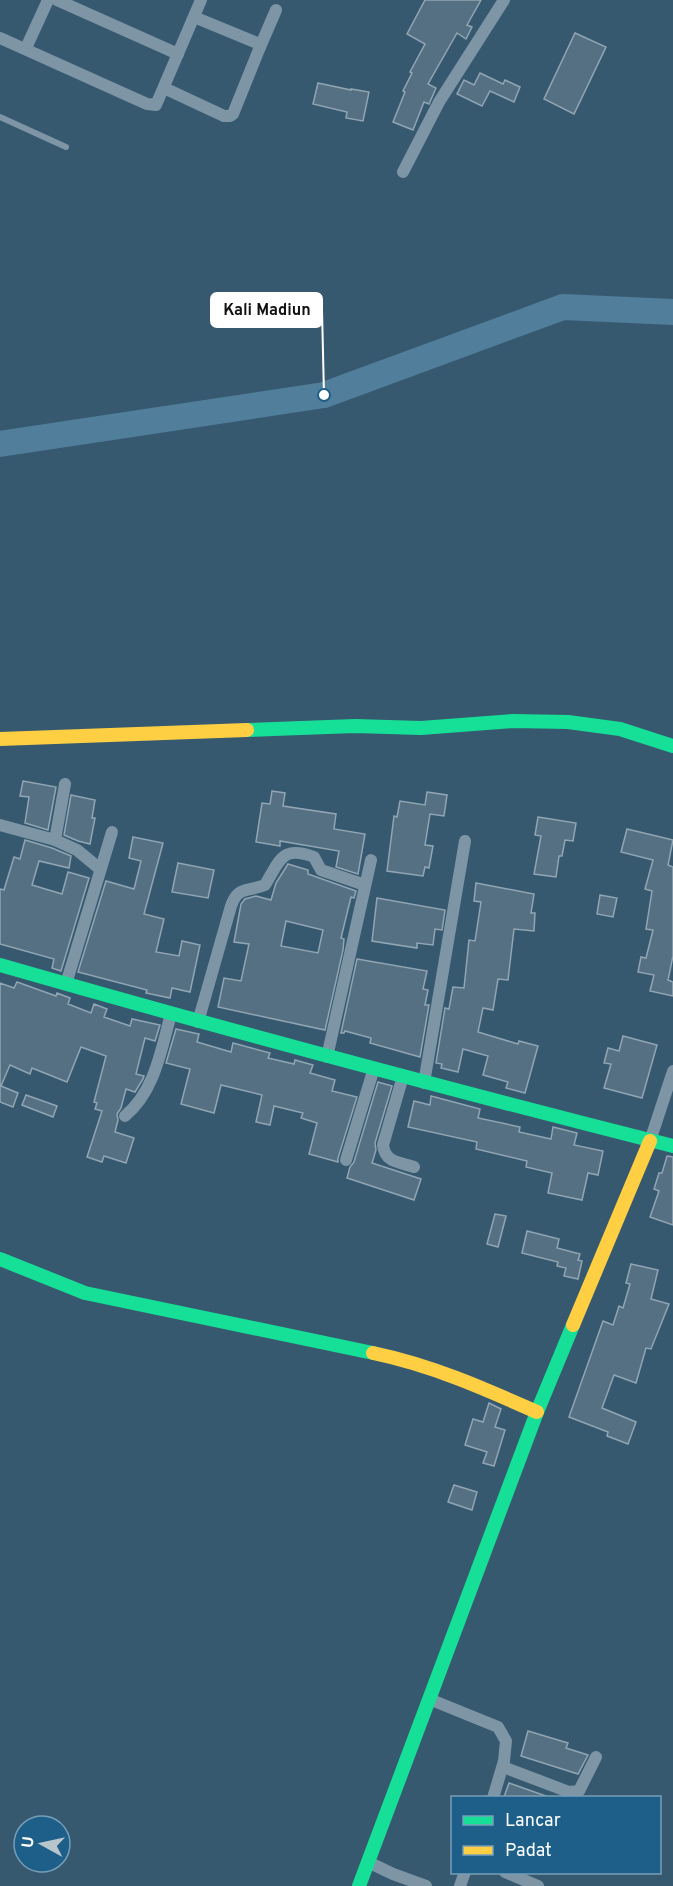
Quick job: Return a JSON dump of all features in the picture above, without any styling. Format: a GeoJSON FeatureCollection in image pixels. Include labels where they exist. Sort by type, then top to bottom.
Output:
{"type":"FeatureCollection","features":[{"type":"Feature","properties":{"kind":"street"},"geometry":{"type":"LineString","coordinates":[[26,48],[48,0]]}},
{"type":"Feature","properties":{"kind":"street"},"geometry":{"type":"LineString","coordinates":[[57,0],[178,54]]}},
{"type":"Feature","properties":{"kind":"street"},"geometry":{"type":"LineString","coordinates":[[0,38],[152,106],[156,105],[164,88],[201,0]]}},
{"type":"Feature","properties":{"kind":"street"},"geometry":{"type":"LineString","coordinates":[[403,172],[439,102],[504,0]]}},
{"type":"Feature","properties":{"kind":"street"},"geometry":{"type":"LineString","coordinates":[[164,88],[224,116],[233,114],[276,10]]}},
{"type":"Feature","properties":{"kind":"street"},"geometry":{"type":"LineString","coordinates":[[194,17],[260,46]]}},
{"type":"Feature","properties":{"kind":"street"},"geometry":{"type":"LineString","coordinates":[[0,739],[355,726],[421,728],[513,721],[568,722],[620,729],[673,746]]}},
{"type":"Feature","properties":{"kind":"street"},"geometry":{"type":"LineString","coordinates":[[55,840],[65,784]]}},
{"type":"Feature","properties":{"kind":"street"},"geometry":{"type":"LineString","coordinates":[[0,825],[55,840],[77,850],[100,869]]}},
{"type":"Feature","properties":{"kind":"street"},"geometry":{"type":"LineString","coordinates":[[66,984],[112,832]]}},
{"type":"Feature","properties":{"kind":"street"},"geometry":{"type":"LineString","coordinates":[[424,1083],[465,841]]}},
{"type":"Feature","properties":{"kind":"street"},"geometry":{"type":"LineString","coordinates":[[198,1022],[234,896],[240,891],[265,885],[279,860],[284,855],[295,852],[314,857],[321,870],[365,885]]}},
{"type":"Feature","properties":{"kind":"street"},"geometry":{"type":"LineString","coordinates":[[327,1057],[371,860]]}},
{"type":"Feature","properties":{"kind":"street"},"geometry":{"type":"LineString","coordinates":[[1,969],[66,984],[424,1083],[673,1146]]}},
{"type":"Feature","properties":{"kind":"street"},"geometry":{"type":"LineString","coordinates":[[125,1116],[138,1106],[147,1090],[156,1068],[171,1014]]}},
{"type":"Feature","properties":{"kind":"street"},"geometry":{"type":"LineString","coordinates":[[346,1160],[374,1068]]}},
{"type":"Feature","properties":{"kind":"street"},"geometry":{"type":"LineString","coordinates":[[359,1886],[537,1412],[650,1141],[673,1071]]}},
{"type":"Feature","properties":{"kind":"street"},"geometry":{"type":"LineString","coordinates":[[403,1076],[383,1145],[384,1154],[388,1158],[414,1167]]}},
{"type":"Feature","properties":{"kind":"street"},"geometry":{"type":"LineString","coordinates":[[0,1259],[85,1293],[406,1360],[456,1377],[537,1412]]}},
{"type":"Feature","properties":{"kind":"street"},"geometry":{"type":"LineString","coordinates":[[429,1699],[498,1727],[506,1741],[503,1767],[493,1796]]}},
{"type":"Feature","properties":{"kind":"street"},"geometry":{"type":"LineString","coordinates":[[503,1767],[574,1792],[579,1791],[596,1757]]}},
{"type":"Feature","properties":{"kind":"street"},"geometry":{"type":"LineString","coordinates":[[368,1862],[426,1886]]}},
{"type":"Feature","properties":{"kind":"street"},"geometry":{"type":"LineString","coordinates":[[510,1878],[538,1886]]}},
{"type":"Feature","properties":{"kind":"lane"},"geometry":{"type":"LineString","coordinates":[[0,117],[66,147]]}},
{"type":"Feature","properties":{"kind":"building"},"geometry":{"type":"Polygon","coordinates":[[[425,0],[481,0],[467,25],[472,27],[466,39],[457,33],[428,84],[436,88],[429,104],[424,102],[413,130],[393,122],[405,92],[403,91],[412,73],[410,72],[425,44],[407,34],[425,0]]]}},
{"type":"Feature","properties":{"kind":"building"},"geometry":{"type":"Polygon","coordinates":[[[575,33],[606,47],[574,114],[544,99],[575,33]]]}},
{"type":"Feature","properties":{"kind":"building"},"geometry":{"type":"Polygon","coordinates":[[[480,73],[503,84],[505,80],[520,87],[514,102],[490,91],[482,106],[457,94],[464,80],[474,85],[480,73]]]}},
{"type":"Feature","properties":{"kind":"building"},"geometry":{"type":"Polygon","coordinates":[[[318,83],[369,92],[363,121],[346,118],[347,112],[313,104],[318,83]]]}},
{"type":"Feature","properties":{"kind":"building"},"geometry":{"type":"Polygon","coordinates":[[[23,781],[56,787],[48,830],[25,823],[29,797],[20,796],[23,781]]]}},
{"type":"Feature","properties":{"kind":"building"},"geometry":{"type":"Polygon","coordinates":[[[272,791],[285,793],[283,806],[336,814],[334,829],[365,834],[358,874],[336,867],[339,851],[280,841],[280,846],[256,842],[262,803],[270,804],[272,791]]]}},
{"type":"Feature","properties":{"kind":"building"},"geometry":{"type":"Polygon","coordinates":[[[427,792],[447,795],[444,816],[430,814],[425,845],[433,846],[429,868],[425,867],[423,876],[387,871],[394,816],[397,817],[400,801],[425,805],[427,792]]]}},
{"type":"Feature","properties":{"kind":"building"},"geometry":{"type":"Polygon","coordinates":[[[71,795],[95,800],[92,818],[95,818],[90,844],[64,835],[71,795]]]}},
{"type":"Feature","properties":{"kind":"building"},"geometry":{"type":"Polygon","coordinates":[[[538,817],[576,823],[573,841],[565,840],[562,856],[559,856],[556,877],[534,874],[541,836],[535,835],[538,817]]]}},
{"type":"Feature","properties":{"kind":"building"},"geometry":{"type":"Polygon","coordinates":[[[627,829],[673,840],[668,865],[673,867],[673,956],[668,980],[673,982],[673,996],[650,991],[654,975],[638,972],[641,957],[646,958],[653,930],[646,929],[652,891],[645,889],[653,860],[621,852],[627,829]]]}},
{"type":"Feature","properties":{"kind":"building"},"geometry":{"type":"Polygon","coordinates":[[[133,837],[163,843],[144,914],[164,919],[156,952],[179,956],[182,941],[200,945],[190,992],[172,988],[170,998],[78,972],[106,881],[134,889],[141,861],[129,858],[133,837]]]}},
{"type":"Feature","properties":{"kind":"building"},"geometry":{"type":"Polygon","coordinates":[[[25,840],[71,856],[69,868],[39,861],[32,885],[62,894],[68,872],[89,878],[61,971],[52,968],[54,959],[0,944],[0,889],[4,890],[14,857],[20,859],[25,840]]]}},
{"type":"Feature","properties":{"kind":"building"},"geometry":{"type":"Polygon","coordinates":[[[178,863],[214,870],[208,898],[172,892],[178,863]]]}},
{"type":"Feature","properties":{"kind":"building"},"geometry":{"type":"Polygon","coordinates":[[[288,864],[308,870],[308,874],[356,891],[354,898],[351,897],[341,938],[344,939],[343,950],[325,1030],[218,1007],[224,978],[241,981],[249,944],[234,942],[241,904],[245,899],[256,896],[271,900],[276,883],[288,864]],[[286,921],[281,946],[318,953],[323,930],[286,921]]]}},
{"type":"Feature","properties":{"kind":"building"},"geometry":{"type":"Polygon","coordinates":[[[476,883],[534,894],[531,913],[535,913],[534,931],[514,929],[508,980],[498,979],[493,1010],[483,1008],[478,1032],[518,1044],[519,1041],[538,1046],[525,1093],[506,1088],[508,1082],[483,1075],[488,1056],[463,1049],[458,1072],[441,1068],[442,1064],[436,1063],[445,1008],[449,1009],[453,987],[464,988],[469,940],[475,941],[481,902],[474,901],[476,883]]]}},
{"type":"Feature","properties":{"kind":"building"},"geometry":{"type":"Polygon","coordinates":[[[600,895],[617,898],[613,917],[597,914],[600,895]]]}},
{"type":"Feature","properties":{"kind":"building"},"geometry":{"type":"Polygon","coordinates":[[[377,898],[445,910],[442,930],[435,929],[433,945],[417,943],[417,948],[372,941],[377,898]]]}},
{"type":"Feature","properties":{"kind":"building"},"geometry":{"type":"Polygon","coordinates":[[[357,959],[427,971],[423,989],[428,990],[425,1005],[429,1005],[420,1057],[370,1043],[371,1038],[345,1031],[341,1033],[357,959]]]}},
{"type":"Feature","properties":{"kind":"building"},"geometry":{"type":"Polygon","coordinates":[[[17,982],[56,996],[57,993],[70,998],[68,1004],[91,1013],[94,1004],[107,1009],[104,1017],[130,1026],[132,1019],[160,1025],[155,1041],[145,1038],[136,1074],[144,1076],[143,1079],[135,1092],[126,1089],[117,1114],[115,1132],[134,1138],[126,1163],[104,1156],[102,1162],[87,1157],[102,1111],[95,1109],[97,1103],[94,1102],[106,1056],[81,1047],[67,1082],[32,1068],[30,1074],[10,1065],[1,1086],[18,1093],[13,1107],[0,1102],[0,983],[14,988],[17,982]]]}},
{"type":"Feature","properties":{"kind":"building"},"geometry":{"type":"Polygon","coordinates":[[[176,1029],[199,1034],[197,1042],[231,1052],[233,1043],[270,1053],[268,1058],[294,1064],[295,1060],[313,1065],[310,1073],[335,1080],[332,1091],[357,1097],[338,1162],[309,1154],[317,1123],[301,1118],[303,1113],[274,1106],[270,1125],[256,1122],[262,1095],[221,1085],[214,1113],[181,1104],[190,1069],[166,1063],[176,1029]]]}},
{"type":"Feature","properties":{"kind":"building"},"geometry":{"type":"Polygon","coordinates":[[[623,1036],[657,1045],[642,1098],[604,1088],[611,1064],[604,1063],[608,1048],[619,1051],[623,1036]]]}},
{"type":"Feature","properties":{"kind":"building"},"geometry":{"type":"Polygon","coordinates":[[[378,1082],[392,1086],[375,1143],[376,1150],[372,1163],[421,1179],[414,1200],[347,1178],[378,1082]]]}},
{"type":"Feature","properties":{"kind":"building"},"geometry":{"type":"Polygon","coordinates":[[[26,1095],[57,1106],[53,1117],[22,1105],[26,1095]]]}},
{"type":"Feature","properties":{"kind":"building"},"geometry":{"type":"Polygon","coordinates":[[[431,1096],[480,1109],[478,1118],[520,1127],[519,1132],[551,1139],[553,1127],[577,1133],[574,1145],[603,1151],[598,1175],[588,1173],[582,1200],[548,1193],[552,1173],[526,1167],[527,1161],[476,1149],[477,1142],[408,1127],[414,1101],[430,1105],[431,1096]]]}},
{"type":"Feature","properties":{"kind":"building"},"geometry":{"type":"Polygon","coordinates":[[[667,1156],[673,1157],[673,1225],[650,1217],[659,1191],[654,1189],[667,1156]]]}},
{"type":"Feature","properties":{"kind":"building"},"geometry":{"type":"Polygon","coordinates":[[[495,1214],[506,1216],[498,1247],[487,1244],[495,1214]]]}},
{"type":"Feature","properties":{"kind":"building"},"geometry":{"type":"Polygon","coordinates":[[[527,1231],[559,1239],[557,1248],[580,1254],[578,1260],[582,1261],[578,1279],[564,1276],[566,1268],[557,1266],[558,1262],[522,1253],[527,1231]]]}},
{"type":"Feature","properties":{"kind":"building"},"geometry":{"type":"Polygon","coordinates":[[[631,1264],[658,1270],[651,1299],[669,1304],[651,1349],[646,1348],[636,1383],[614,1375],[602,1408],[636,1422],[628,1444],[607,1436],[608,1432],[569,1417],[603,1321],[613,1325],[619,1306],[623,1308],[630,1284],[626,1283],[631,1264]]]}},
{"type":"Feature","properties":{"kind":"building"},"geometry":{"type":"Polygon","coordinates":[[[489,1403],[501,1409],[495,1427],[505,1430],[494,1466],[483,1463],[487,1452],[465,1445],[473,1419],[483,1422],[489,1403]]]}},
{"type":"Feature","properties":{"kind":"building"},"geometry":{"type":"Polygon","coordinates":[[[454,1485],[477,1492],[472,1510],[448,1502],[454,1485]]]}},
{"type":"Feature","properties":{"kind":"building"},"geometry":{"type":"Polygon","coordinates":[[[528,1731],[568,1743],[566,1748],[588,1755],[578,1774],[521,1756],[528,1731]]]}},
{"type":"Feature","properties":{"kind":"building"},"geometry":{"type":"Polygon","coordinates":[[[509,1783],[546,1796],[504,1796],[509,1783]]]}},
{"type":"Feature","properties":{"kind":"waterway"},"geometry":{"type":"LineString","coordinates":[[0,444],[324,395],[563,307],[673,312]]}},
{"type":"Feature","properties":{"kind":"traffic: fast"},"geometry":{"type":"LineString","coordinates":[[247,730],[355,726],[421,728],[513,721],[568,722],[620,729],[673,746]]}},
{"type":"Feature","properties":{"kind":"traffic: fast"},"geometry":{"type":"LineString","coordinates":[[0,965],[336,1058],[673,1146]]}},
{"type":"Feature","properties":{"kind":"traffic: fast"},"geometry":{"type":"LineString","coordinates":[[0,1259],[85,1293],[373,1353]]}},
{"type":"Feature","properties":{"kind":"traffic: fast"},"geometry":{"type":"LineString","coordinates":[[359,1886],[537,1412],[573,1325]]}},
{"type":"Feature","properties":{"kind":"traffic: slow"},"geometry":{"type":"LineString","coordinates":[[0,739],[247,730]]}},
{"type":"Feature","properties":{"kind":"traffic: slow"},"geometry":{"type":"LineString","coordinates":[[573,1325],[650,1141]]}},
{"type":"Feature","properties":{"kind":"traffic: slow"},"geometry":{"type":"LineString","coordinates":[[373,1353],[436,1371],[537,1412]]}},
{"type":"Feature","properties":{"kind":"place","name":"Kali Madiun"},"geometry":{"type":"Point","coordinates":[324,395]}}]}
